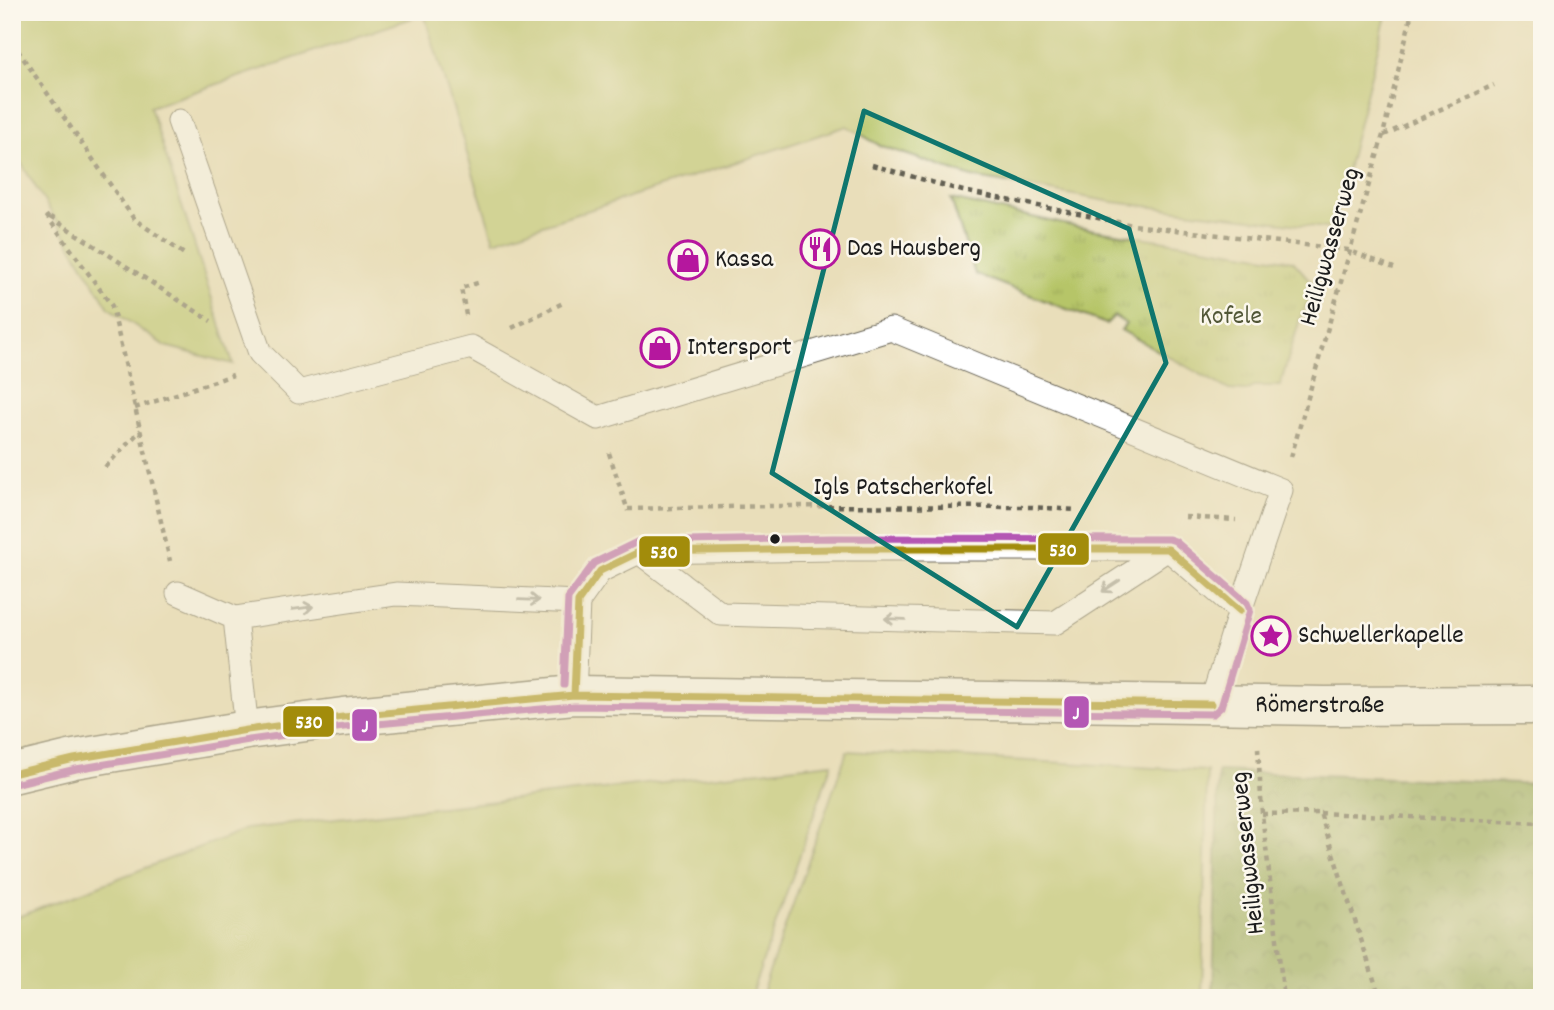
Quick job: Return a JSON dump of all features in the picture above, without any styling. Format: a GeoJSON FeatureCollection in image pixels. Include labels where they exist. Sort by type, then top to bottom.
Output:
{"type":"FeatureCollection","features":[{"type":"Feature","properties":{"kind":"main road","name":"Römerstraße"},"geometry":{"type":"LineString","coordinates":[[12,774],[74,759],[247,730],[343,717],[574,695],[1255,705],[1542,705]]}},
{"type":"Feature","properties":{"kind":"lane"},"geometry":{"type":"LineString","coordinates":[[179,121],[260,353],[299,392],[471,347],[597,418],[891,329],[1281,491],[1211,704]]}},
{"type":"Feature","properties":{"kind":"lane"},"geometry":{"type":"LineString","coordinates":[[574,695],[578,602],[600,571],[639,552],[1168,549],[1240,611]]}},
{"type":"Feature","properties":{"kind":"lane"},"geometry":{"type":"LineString","coordinates":[[639,552],[721,614],[1055,623],[1168,549]]}},
{"type":"Feature","properties":{"kind":"lane"},"geometry":{"type":"LineString","coordinates":[[178,593],[235,618],[396,594],[578,602]]}},
{"type":"Feature","properties":{"kind":"lane"},"geometry":{"type":"LineString","coordinates":[[235,618],[247,730]]}},
{"type":"Feature","properties":{"kind":"path","name":"Heiligwasserweg"},"geometry":{"type":"LineString","coordinates":[[1281,491],[1383,135],[1412,12]]}},
{"type":"Feature","properties":{"kind":"path"},"geometry":{"type":"LineString","coordinates":[[12,42],[134,219],[237,290]]}},
{"type":"Feature","properties":{"kind":"path"},"geometry":{"type":"LineString","coordinates":[[1383,135],[1494,85]]}},
{"type":"Feature","properties":{"kind":"path"},"geometry":{"type":"LineString","coordinates":[[872,165],[963,191],[1133,225],[1348,250],[1394,268]]}},
{"type":"Feature","properties":{"kind":"path"},"geometry":{"type":"LineString","coordinates":[[135,408],[251,369],[260,353],[46,215],[112,306],[135,408],[141,430],[178,593]]}},
{"type":"Feature","properties":{"kind":"path","name":"Igls Patscherkofel"},"geometry":{"type":"LineString","coordinates":[[597,418],[628,509],[774,506],[1032,508]]}},
{"type":"Feature","properties":{"kind":"path"},"geometry":{"type":"LineString","coordinates":[[106,467],[141,430]]}},
{"type":"Feature","properties":{"kind":"path","name":"Heiligwasserweg"},"geometry":{"type":"LineString","coordinates":[[1255,705],[1262,814],[1284,998]]}},
{"type":"Feature","properties":{"kind":"path"},"geometry":{"type":"LineString","coordinates":[[1320,813],[1380,998]]}},
{"type":"Feature","properties":{"kind":"path"},"geometry":{"type":"LineString","coordinates":[[1262,814],[1320,813],[1542,823]]}},
{"type":"Feature","properties":{"kind":"highlighted area"},"geometry":{"type":"Polygon","coordinates":[[[864,111],[1129,229],[1166,363],[1017,627],[772,473],[864,111]]]}},
{"type":"Feature","properties":{"kind":"green space"},"geometry":{"type":"Polygon","coordinates":[[[12,12],[1387,12],[1332,229],[1113,202],[972,177],[879,145],[847,126],[494,241],[424,14],[150,107],[233,364],[165,346],[109,308],[12,148],[12,12]]]}},
{"type":"Feature","properties":{"kind":"green space","name":"Kofele"},"geometry":{"type":"Polygon","coordinates":[[[951,199],[1077,227],[1293,261],[1315,286],[1300,319],[1280,386],[1255,386],[1246,391],[1229,390],[1121,330],[1126,324],[1114,316],[1106,324],[975,274],[951,199]]]}},
{"type":"Feature","properties":{"kind":"green space"},"geometry":{"type":"Polygon","coordinates":[[[847,751],[1207,771],[1202,998],[760,998],[847,751]]]}},
{"type":"Feature","properties":{"kind":"green space"},"geometry":{"type":"Polygon","coordinates":[[[832,763],[750,998],[12,998],[12,919],[247,829],[832,763]]]}},
{"type":"Feature","properties":{"kind":"green space"},"geometry":{"type":"Polygon","coordinates":[[[1218,771],[1542,784],[1542,998],[1213,998],[1218,771]]]}},
{"type":"Feature","properties":{"kind":"transit line","name":"J"},"geometry":{"type":"LineString","coordinates":[[14,784],[76,769],[249,740],[344,727],[574,706],[1213,714],[1221,707],[1250,610],[1247,603],[1175,541],[1169,539],[832,538],[637,542],[594,563],[568,598],[564,685]]}},
{"type":"Feature","properties":{"kind":"transit line","name":"530"},"geometry":{"type":"LineString","coordinates":[[574,695],[578,602],[600,571],[639,552],[1168,549],[1240,611]]}},
{"type":"Feature","properties":{"kind":"transit line","name":"530"},"geometry":{"type":"LineString","coordinates":[[12,774],[74,759],[247,730],[343,717],[574,695],[1211,704]]}},
{"type":"Feature","properties":{"kind":"place","name":"Das Hausberg"},"geometry":{"type":"Point","coordinates":[820,249]}},
{"type":"Feature","properties":{"kind":"place","name":"Kassa"},"geometry":{"type":"Point","coordinates":[688,260]}},
{"type":"Feature","properties":{"kind":"place","name":"Intersport"},"geometry":{"type":"Point","coordinates":[660,348]}},
{"type":"Feature","properties":{"kind":"place","name":"Schwellerkapelle"},"geometry":{"type":"Point","coordinates":[1271,636]}}]}
